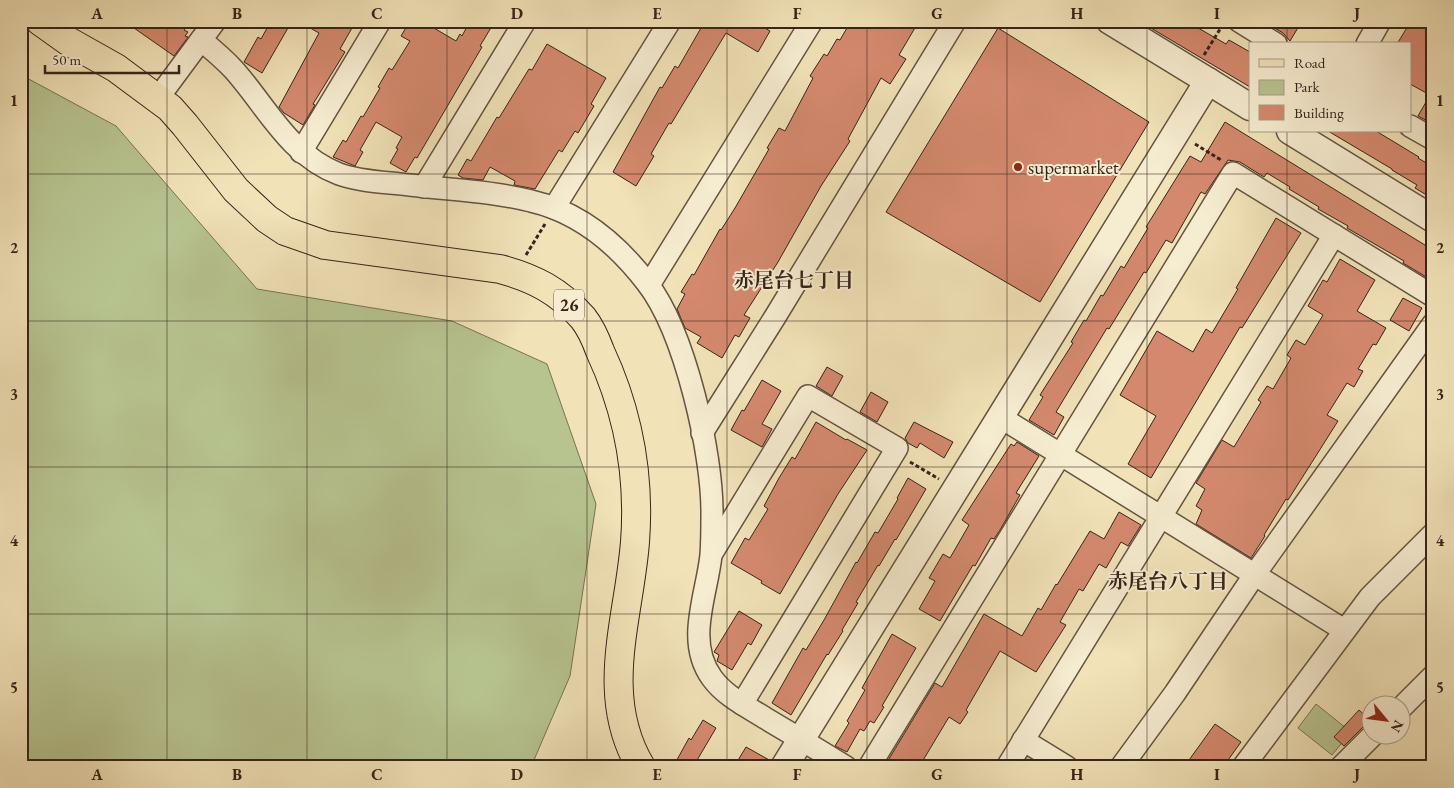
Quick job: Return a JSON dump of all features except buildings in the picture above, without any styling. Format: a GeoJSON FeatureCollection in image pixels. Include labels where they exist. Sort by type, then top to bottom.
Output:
{"type":"FeatureCollection","features":[{"type":"Feature","properties":{"kind":"main road","name":"26"},"geometry":{"type":"LineString","coordinates":[[40,21],[68,41],[116,68],[170,108],[250,205],[285,231],[325,245],[500,269],[515,273],[553,290],[584,319],[605,361],[621,404],[630,437],[636,486],[635,541],[619,654],[618,684],[619,709],[627,737],[641,767]]}},
{"type":"Feature","properties":{"kind":"street"},"geometry":{"type":"LineString","coordinates":[[158,98],[215,21]]}},
{"type":"Feature","properties":{"kind":"street"},"geometry":{"type":"LineString","coordinates":[[301,152],[380,21]]}},
{"type":"Feature","properties":{"kind":"street"},"geometry":{"type":"LineString","coordinates":[[424,187],[524,21]]}},
{"type":"Feature","properties":{"kind":"street"},"geometry":{"type":"LineString","coordinates":[[554,208],[670,21]]}},
{"type":"Feature","properties":{"kind":"street"},"geometry":{"type":"LineString","coordinates":[[649,285],[812,21]]}},
{"type":"Feature","properties":{"kind":"street"},"geometry":{"type":"LineString","coordinates":[[702,433],[775,317],[955,21]]}},
{"type":"Feature","properties":{"kind":"street"},"geometry":{"type":"LineString","coordinates":[[1110,21],[1204,71],[1249,106]]}},
{"type":"Feature","properties":{"kind":"street"},"geometry":{"type":"LineString","coordinates":[[1368,42],[1380,21]]}},
{"type":"Feature","properties":{"kind":"street"},"geometry":{"type":"LineString","coordinates":[[1237,22],[1272,42]]}},
{"type":"Feature","properties":{"kind":"street"},"geometry":{"type":"LineString","coordinates":[[201,40],[232,68],[281,132],[311,159],[342,175],[358,179],[488,193],[532,201],[554,208],[575,218],[610,242],[649,285],[662,308],[681,352],[690,379],[709,468],[712,512],[711,555],[698,636],[699,652],[704,666],[721,690],[846,767]]}},
{"type":"Feature","properties":{"kind":"street"},"geometry":{"type":"LineString","coordinates":[[784,767],[1000,417],[1204,71]]}},
{"type":"Feature","properties":{"kind":"street"},"geometry":{"type":"LineString","coordinates":[[1412,127],[1433,140]]}},
{"type":"Feature","properties":{"kind":"street"},"geometry":{"type":"LineString","coordinates":[[1292,132],[1433,219]]}},
{"type":"Feature","properties":{"kind":"street"},"geometry":{"type":"LineString","coordinates":[[869,767],[1233,173],[1433,296]]}},
{"type":"Feature","properties":{"kind":"street"},"geometry":{"type":"LineString","coordinates":[[1007,767],[1334,235]]}},
{"type":"Feature","properties":{"kind":"street"},"geometry":{"type":"LineString","coordinates":[[1121,767],[1175,693],[1255,574],[1433,324]]}},
{"type":"Feature","properties":{"kind":"street"},"geometry":{"type":"LineString","coordinates":[[711,555],[808,396],[897,448],[742,704]]}},
{"type":"Feature","properties":{"kind":"street"},"geometry":{"type":"LineString","coordinates":[[1000,417],[1344,630]]}},
{"type":"Feature","properties":{"kind":"street"},"geometry":{"type":"LineString","coordinates":[[1243,767],[1370,597],[1433,534]]}},
{"type":"Feature","properties":{"kind":"street"},"geometry":{"type":"LineString","coordinates":[[1412,697],[1433,676]]}},
{"type":"Feature","properties":{"kind":"street"},"geometry":{"type":"LineString","coordinates":[[1023,740],[1067,767]]}},
{"type":"Feature","properties":{"kind":"street"},"geometry":{"type":"LineString","coordinates":[[1341,767],[1362,746]]}},
{"type":"Feature","properties":{"kind":"path"},"geometry":{"type":"LineString","coordinates":[[1204,71],[1237,22]]}},
{"type":"Feature","properties":{"kind":"path"},"geometry":{"type":"LineString","coordinates":[[1193,143],[1230,166],[1233,173]]}},
{"type":"Feature","properties":{"kind":"path"},"geometry":{"type":"LineString","coordinates":[[522,261],[554,208]]}},
{"type":"Feature","properties":{"kind":"path"},"geometry":{"type":"LineString","coordinates":[[894,453],[946,483]]}},
{"type":"Feature","properties":{"kind":"green space"},"geometry":{"type":"Polygon","coordinates":[[[21,77],[25,77],[116,126],[257,289],[452,321],[547,364],[596,504],[570,676],[531,767],[21,767],[21,77]]]}},
{"type":"Feature","properties":{"kind":"green space"},"geometry":{"type":"Polygon","coordinates":[[[1316,704],[1351,732],[1332,755],[1298,728],[1316,704]]]}},
{"type":"Feature","properties":{"kind":"green space"},"geometry":{"type":"Polygon","coordinates":[[[1032,754],[1052,767],[1016,767],[1023,756],[1032,754]]]}},
{"type":"Feature","properties":{"kind":"place","name":"supermarket"},"geometry":{"type":"Point","coordinates":[1018,167]}},
{"type":"Feature","properties":{"kind":"district","name":"赤尾台七丁目"},"geometry":{"type":"Point","coordinates":[794,280]}},
{"type":"Feature","properties":{"kind":"district","name":"赤尾台八丁目"},"geometry":{"type":"Point","coordinates":[1168,581]}}]}
